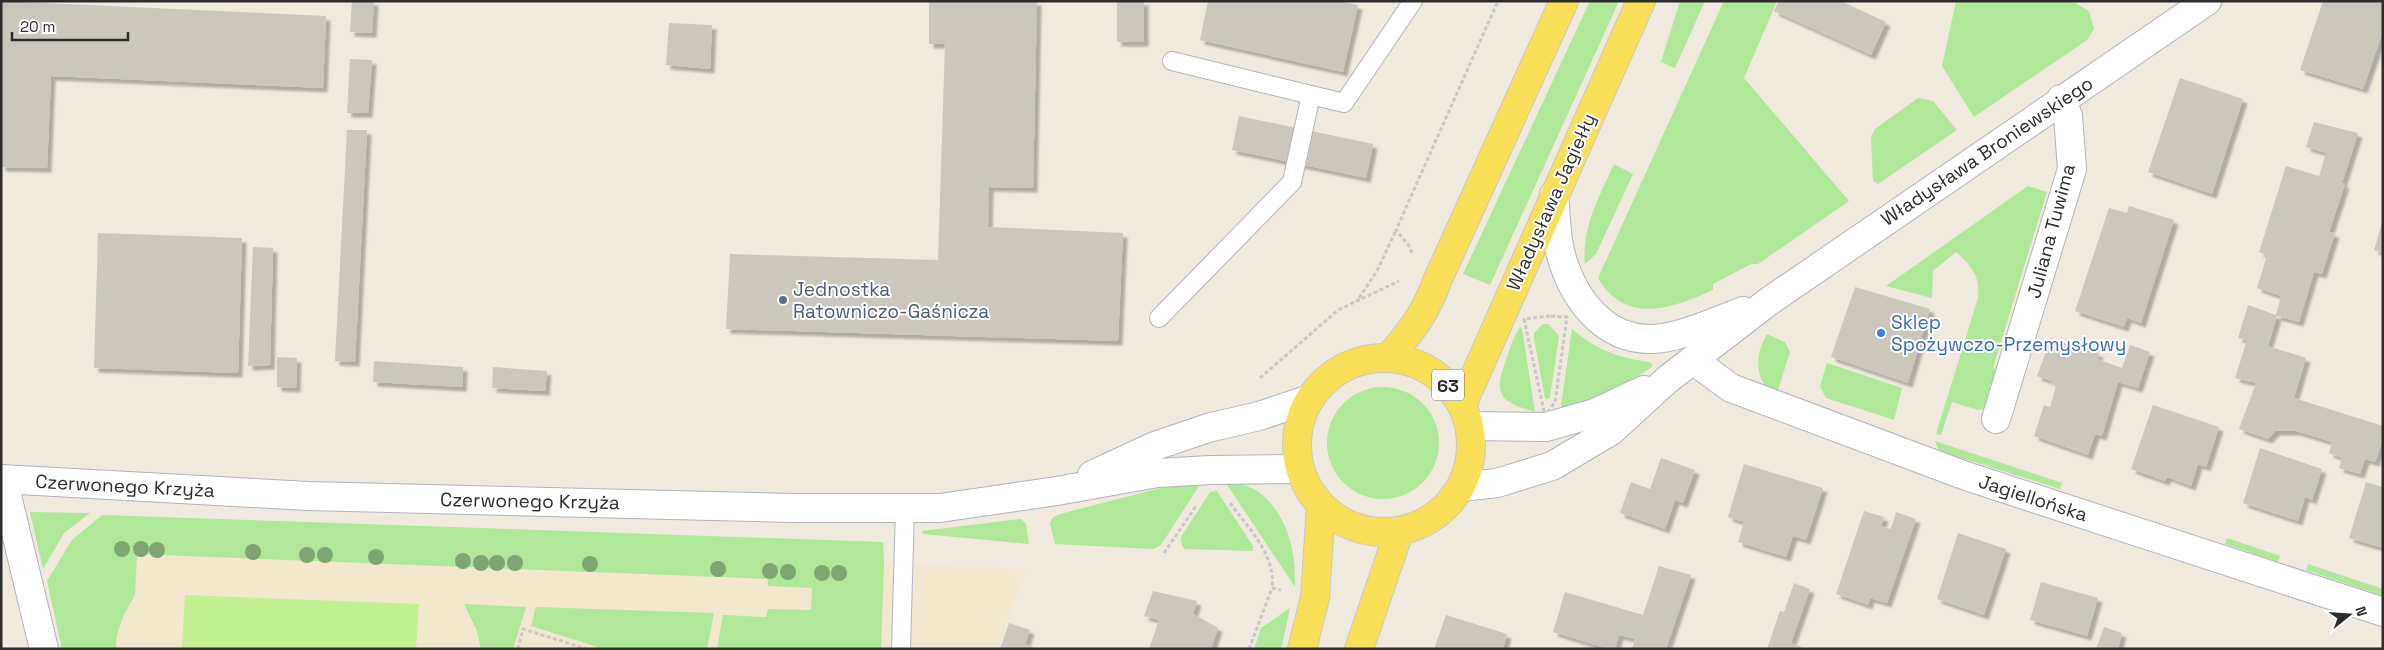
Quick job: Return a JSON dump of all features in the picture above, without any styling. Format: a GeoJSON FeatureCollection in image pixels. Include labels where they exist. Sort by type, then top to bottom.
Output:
{"type":"FeatureCollection","features":[{"type":"Feature","properties":{"kind":"main road"},"geometry":{"type":"LineString","coordinates":[[1388,358],[1415,327],[1429,305],[1442,270],[1564,1]]}},
{"type":"Feature","properties":{"kind":"main road","name":"Władysława Jagiełły"},"geometry":{"type":"LineString","coordinates":[[1466,415],[1554,195],[1641,1]]}},
{"type":"Feature","properties":{"kind":"main road","name":"63"},"geometry":{"type":"LineString","coordinates":[[1388,358],[1411,362],[1431,371],[1449,386],[1466,415],[1471,447],[1469,467],[1461,487],[1450,503],[1435,516],[1418,526],[1399,532],[1378,532],[1357,528],[1337,519],[1321,505],[1308,488],[1300,469],[1297,445],[1300,421],[1310,399],[1325,381],[1344,368],[1366,360],[1388,358]]}},
{"type":"Feature","properties":{"kind":"main road"},"geometry":{"type":"LineString","coordinates":[[1302,649],[1314,598],[1321,505]]}},
{"type":"Feature","properties":{"kind":"main road"},"geometry":{"type":"LineString","coordinates":[[1359,649],[1399,532]]}},
{"type":"Feature","properties":{"kind":"street","name":"Władysława Broniewskiego"},"geometry":{"type":"LineString","coordinates":[[1461,487],[1497,483],[1552,466],[1611,430],[1668,379],[1694,361],[1768,302],[2207,1]]}},
{"type":"Feature","properties":{"kind":"street","name":"Juliana Tuwima"},"geometry":{"type":"LineString","coordinates":[[1996,419],[2072,169],[2068,116],[2061,100]]}},
{"type":"Feature","properties":{"kind":"street","name":"Władysława Broniewskiego"},"geometry":{"type":"LineString","coordinates":[[1554,195],[1561,255],[1578,297],[1599,321],[1625,335],[1652,339],[1696,329],[1768,302]]}},
{"type":"Feature","properties":{"kind":"street","name":"Jagiellońska"},"geometry":{"type":"LineString","coordinates":[[1694,361],[1731,388],[1966,476],[2383,612]]}},
{"type":"Feature","properties":{"kind":"street","name":"Władysława Broniewskiego"},"geometry":{"type":"LineString","coordinates":[[1466,415],[1546,427],[1595,413],[1668,379]]}},
{"type":"Feature","properties":{"kind":"street","name":"Czerwonego Krzyża"},"geometry":{"type":"LineString","coordinates":[[1058,491],[1155,446],[1208,428],[1260,416],[1310,399]]}},
{"type":"Feature","properties":{"kind":"street","name":"Czerwonego Krzyża"},"geometry":{"type":"LineString","coordinates":[[2,479],[308,496],[794,508],[940,508],[1058,491],[1157,473],[1210,470],[1300,469]]}},
{"type":"Feature","properties":{"kind":"street"},"geometry":{"type":"LineString","coordinates":[[2,479],[44,649]]}},
{"type":"Feature","properties":{"kind":"lane"},"geometry":{"type":"LineString","coordinates":[[1172,61],[1311,96],[1344,102],[1414,1]]}},
{"type":"Feature","properties":{"kind":"lane"},"geometry":{"type":"LineString","coordinates":[[1159,318],[1292,182],[1311,96]]}},
{"type":"Feature","properties":{"kind":"lane"},"geometry":{"type":"LineString","coordinates":[[901,649],[906,508]]}},
{"type":"Feature","properties":{"kind":"path"},"geometry":{"type":"LineString","coordinates":[[1359,299],[1377,271],[1498,1]]}},
{"type":"Feature","properties":{"kind":"path"},"geometry":{"type":"LineString","coordinates":[[1396,230],[1410,247],[1412,255]]}},
{"type":"Feature","properties":{"kind":"path"},"geometry":{"type":"LineString","coordinates":[[1255,382],[1338,310],[1404,278]]}},
{"type":"Feature","properties":{"kind":"path"},"geometry":{"type":"LineString","coordinates":[[1567,317],[1555,402],[1545,416],[1524,319],[1567,317]]}},
{"type":"Feature","properties":{"kind":"path"},"geometry":{"type":"LineString","coordinates":[[1226,497],[1266,553],[1273,577],[1272,588],[1249,649]]}},
{"type":"Feature","properties":{"kind":"path"},"geometry":{"type":"LineString","coordinates":[[1164,553],[1201,500]]}},
{"type":"Feature","properties":{"kind":"path"},"geometry":{"type":"LineString","coordinates":[[1272,588],[1288,592]]}},
{"type":"Feature","properties":{"kind":"path"},"geometry":{"type":"LineString","coordinates":[[518,649],[523,629],[587,649]]}},
{"type":"Feature","properties":{"kind":"shaded area"},"geometry":{"type":"Polygon","coordinates":[[[94,549],[884,563],[1026,569],[996,649],[81,649],[94,549]]]}},
{"type":"Feature","properties":{"kind":"green space"},"geometry":{"type":"Polygon","coordinates":[[[1590,1],[1619,1],[1490,285],[1463,274],[1590,1]]]}},
{"type":"Feature","properties":{"kind":"green space"},"geometry":{"type":"Polygon","coordinates":[[[1680,1],[1705,1],[1675,68],[1661,62],[1680,1]]]}},
{"type":"Feature","properties":{"kind":"green space"},"geometry":{"type":"Polygon","coordinates":[[[1724,1],[1777,1],[1744,78],[1849,201],[1758,264],[1751,264],[1713,284],[1713,290],[1666,307],[1636,308],[1622,303],[1609,293],[1598,278],[1724,1]]]}},
{"type":"Feature","properties":{"kind":"green space"},"geometry":{"type":"Polygon","coordinates":[[[1956,1],[2072,1],[2089,11],[2094,29],[2087,40],[1974,117],[1942,66],[1956,1]]]}},
{"type":"Feature","properties":{"kind":"green space"},"geometry":{"type":"Polygon","coordinates":[[[1918,98],[1933,101],[1957,130],[1878,184],[1873,181],[1871,137],[1875,129],[1918,98]]]}},
{"type":"Feature","properties":{"kind":"green space"},"geometry":{"type":"Polygon","coordinates":[[[1614,164],[1633,174],[1596,254],[1585,264],[1586,237],[1589,225],[1597,200],[1614,164]]]}},
{"type":"Feature","properties":{"kind":"green space"},"geometry":{"type":"Polygon","coordinates":[[[2028,186],[2047,192],[1993,368],[1999,371],[1990,408],[1978,410],[1952,402],[1941,435],[1936,434],[1978,298],[1978,284],[1974,272],[1956,252],[1933,271],[1932,298],[1886,286],[2028,186]]]}},
{"type":"Feature","properties":{"kind":"green space"},"geometry":{"type":"Polygon","coordinates":[[[1543,324],[1548,324],[1559,336],[1550,397],[1548,399],[1545,398],[1534,338],[1534,333],[1543,324]]]}},
{"type":"Feature","properties":{"kind":"green space"},"geometry":{"type":"Polygon","coordinates":[[[1520,327],[1522,329],[1535,412],[1507,400],[1502,395],[1500,389],[1502,372],[1515,335],[1520,327]]]}},
{"type":"Feature","properties":{"kind":"green space"},"geometry":{"type":"Polygon","coordinates":[[[1572,329],[1608,352],[1649,362],[1652,364],[1652,367],[1610,394],[1560,413],[1572,329]]]}},
{"type":"Feature","properties":{"kind":"green space"},"geometry":{"type":"Polygon","coordinates":[[[1767,334],[1785,342],[1790,352],[1776,396],[1763,383],[1758,367],[1760,350],[1767,334]]]}},
{"type":"Feature","properties":{"kind":"green space"},"geometry":{"type":"Polygon","coordinates":[[[1827,363],[1902,388],[1894,420],[1826,398],[1820,386],[1827,363]]]}},
{"type":"Feature","properties":{"kind":"green space"},"geometry":{"type":"Polygon","coordinates":[[[1383,387],[1404,391],[1423,403],[1435,422],[1439,443],[1435,464],[1423,483],[1404,495],[1383,499],[1362,495],[1343,483],[1331,464],[1327,443],[1331,422],[1343,403],[1362,391],[1383,387]]]}},
{"type":"Feature","properties":{"kind":"green space"},"geometry":{"type":"Polygon","coordinates":[[[1935,441],[2062,483],[2060,489],[1939,451],[1935,441]]]}},
{"type":"Feature","properties":{"kind":"green space"},"geometry":{"type":"Polygon","coordinates":[[[1199,478],[1201,482],[1199,486],[1161,545],[1153,549],[1055,544],[1050,524],[1052,518],[1060,514],[1199,478]]]}},
{"type":"Feature","properties":{"kind":"green space"},"geometry":{"type":"Polygon","coordinates":[[[1224,480],[1256,490],[1270,502],[1277,512],[1284,524],[1292,548],[1295,587],[1224,480]]]}},
{"type":"Feature","properties":{"kind":"green space"},"geometry":{"type":"Polygon","coordinates":[[[1217,491],[1253,546],[1253,551],[1185,549],[1182,546],[1181,537],[1210,492],[1217,491]]]}},
{"type":"Feature","properties":{"kind":"green space"},"geometry":{"type":"Polygon","coordinates":[[[30,512],[90,513],[64,533],[43,569],[30,512]]]}},
{"type":"Feature","properties":{"kind":"green space"},"geometry":{"type":"Polygon","coordinates":[[[102,515],[883,542],[881,649],[717,649],[723,615],[766,617],[768,609],[811,610],[812,588],[768,586],[768,579],[137,554],[135,595],[123,616],[117,635],[116,649],[62,649],[47,581],[72,540],[102,515]]]}},
{"type":"Feature","properties":{"kind":"green space"},"geometry":{"type":"Polygon","coordinates":[[[1021,519],[1026,524],[1029,544],[923,534],[922,531],[1021,519]]]}},
{"type":"Feature","properties":{"kind":"green space"},"geometry":{"type":"Polygon","coordinates":[[[2227,538],[2280,556],[2278,562],[2225,544],[2227,538]]]}},
{"type":"Feature","properties":{"kind":"green space"},"geometry":{"type":"Polygon","coordinates":[[[2308,564],[2383,589],[2383,596],[2306,570],[2308,564]]]}},
{"type":"Feature","properties":{"kind":"green space"},"geometry":{"type":"Polygon","coordinates":[[[185,595],[419,604],[416,649],[182,649],[185,595]]]}},
{"type":"Feature","properties":{"kind":"green space"},"geometry":{"type":"Polygon","coordinates":[[[464,604],[526,607],[513,649],[481,649],[477,631],[464,604]]]}},
{"type":"Feature","properties":{"kind":"green space"},"geometry":{"type":"Polygon","coordinates":[[[536,607],[714,613],[707,649],[604,649],[531,626],[536,607]]]}},
{"type":"Feature","properties":{"kind":"green space"},"geometry":{"type":"Polygon","coordinates":[[[1290,608],[1281,649],[1254,649],[1261,628],[1290,608]]]}},
{"type":"Feature","properties":{"kind":"building"},"geometry":{"type":"Polygon","coordinates":[[[1,1],[326,16],[323,88],[51,76],[47,168],[1,167],[1,1]]]}},
{"type":"Feature","properties":{"kind":"building"},"geometry":{"type":"Polygon","coordinates":[[[352,1],[374,1],[372,33],[350,32],[352,1]]]}},
{"type":"Feature","properties":{"kind":"building"},"geometry":{"type":"Polygon","coordinates":[[[929,1],[1037,1],[1033,188],[989,187],[988,227],[1123,233],[1118,341],[726,329],[730,254],[938,260],[945,44],[929,44],[929,1]]]}},
{"type":"Feature","properties":{"kind":"building"},"geometry":{"type":"Polygon","coordinates":[[[1117,1],[1144,1],[1144,42],[1117,42],[1117,1]]]}},
{"type":"Feature","properties":{"kind":"building"},"geometry":{"type":"Polygon","coordinates":[[[1208,1],[1338,1],[1358,5],[1343,72],[1200,40],[1208,1]]]}},
{"type":"Feature","properties":{"kind":"building"},"geometry":{"type":"Polygon","coordinates":[[[1779,1],[1841,1],[1886,22],[1871,55],[1774,11],[1779,1]]]}},
{"type":"Feature","properties":{"kind":"building"},"geometry":{"type":"Polygon","coordinates":[[[2323,1],[2383,1],[2383,31],[2363,89],[2300,70],[2323,1]]]}},
{"type":"Feature","properties":{"kind":"building"},"geometry":{"type":"Polygon","coordinates":[[[669,23],[712,25],[710,69],[666,65],[669,23]]]}},
{"type":"Feature","properties":{"kind":"building"},"geometry":{"type":"Polygon","coordinates":[[[350,59],[372,60],[368,113],[347,113],[350,59]]]}},
{"type":"Feature","properties":{"kind":"building"},"geometry":{"type":"Polygon","coordinates":[[[2180,78],[2243,99],[2212,194],[2148,172],[2180,78]]]}},
{"type":"Feature","properties":{"kind":"building"},"geometry":{"type":"Polygon","coordinates":[[[1239,116],[1373,144],[1366,178],[1232,150],[1239,116]]]}},
{"type":"Feature","properties":{"kind":"building"},"geometry":{"type":"Polygon","coordinates":[[[2314,122],[2358,133],[2342,183],[2345,184],[2329,232],[2335,233],[2322,274],[2314,272],[2299,322],[2277,316],[2268,346],[2306,358],[2294,398],[2383,426],[2383,439],[2375,462],[2365,459],[2360,474],[2339,468],[2342,458],[2329,453],[2332,442],[2296,431],[2275,431],[2268,439],[2239,429],[2256,383],[2235,378],[2247,340],[2238,338],[2248,305],[2276,315],[2281,296],[2257,288],[2267,255],[2259,252],[2286,166],[2319,176],[2326,153],[2306,147],[2314,122]]]}},
{"type":"Feature","properties":{"kind":"building"},"geometry":{"type":"Polygon","coordinates":[[[347,130],[367,130],[355,362],[335,361],[347,130]]]}},
{"type":"Feature","properties":{"kind":"building"},"geometry":{"type":"Polygon","coordinates":[[[2129,206],[2174,220],[2141,323],[2127,318],[2124,327],[2075,311],[2109,208],[2127,213],[2129,206]]]}},
{"type":"Feature","properties":{"kind":"building"},"geometry":{"type":"Polygon","coordinates":[[[2383,223],[2383,253],[2374,250],[2383,223]]]}},
{"type":"Feature","properties":{"kind":"building"},"geometry":{"type":"Polygon","coordinates":[[[98,233],[242,238],[238,373],[94,368],[98,233]]]}},
{"type":"Feature","properties":{"kind":"building"},"geometry":{"type":"Polygon","coordinates":[[[253,247],[273,248],[270,365],[248,366],[253,247]]]}},
{"type":"Feature","properties":{"kind":"building","name":"Sklep Spożywczo-Przemysłowy"},"geometry":{"type":"Polygon","coordinates":[[[1855,287],[1930,309],[1908,383],[1831,357],[1855,287]]]}},
{"type":"Feature","properties":{"kind":"building"},"geometry":{"type":"Polygon","coordinates":[[[2051,338],[2099,353],[2097,359],[2122,368],[2130,345],[2150,352],[2138,388],[2118,382],[2102,436],[2095,434],[2088,455],[2034,436],[2044,405],[2050,407],[2056,386],[2051,381],[2037,376],[2051,338]]]}},
{"type":"Feature","properties":{"kind":"building"},"geometry":{"type":"Polygon","coordinates":[[[277,357],[297,358],[296,388],[277,387],[277,357]]]}},
{"type":"Feature","properties":{"kind":"building"},"geometry":{"type":"Polygon","coordinates":[[[374,361],[463,367],[462,387],[373,382],[374,361]]]}},
{"type":"Feature","properties":{"kind":"building"},"geometry":{"type":"Polygon","coordinates":[[[493,367],[547,371],[545,391],[492,388],[493,367]]]}},
{"type":"Feature","properties":{"kind":"building"},"geometry":{"type":"Polygon","coordinates":[[[2153,405],[2219,427],[2206,467],[2198,464],[2191,486],[2167,477],[2165,481],[2131,469],[2153,405]]]}},
{"type":"Feature","properties":{"kind":"building"},"geometry":{"type":"Polygon","coordinates":[[[2260,448],[2322,469],[2312,500],[2305,497],[2298,521],[2243,503],[2260,448]]]}},
{"type":"Feature","properties":{"kind":"building"},"geometry":{"type":"Polygon","coordinates":[[[1661,458],[1695,470],[1683,503],[1675,500],[1665,529],[1620,513],[1631,482],[1650,489],[1661,458]]]}},
{"type":"Feature","properties":{"kind":"building"},"geometry":{"type":"Polygon","coordinates":[[[1744,464],[1823,488],[1806,540],[1793,536],[1786,557],[1738,542],[1744,522],[1728,517],[1744,464]]]}},
{"type":"Feature","properties":{"kind":"building"},"geometry":{"type":"Polygon","coordinates":[[[2366,482],[2383,487],[2383,548],[2349,538],[2366,482]]]}},
{"type":"Feature","properties":{"kind":"building"},"geometry":{"type":"Polygon","coordinates":[[[1864,511],[1884,517],[1881,526],[1891,529],[1896,512],[1916,519],[1887,603],[1870,598],[1868,605],[1836,594],[1864,511]]]}},
{"type":"Feature","properties":{"kind":"building"},"geometry":{"type":"Polygon","coordinates":[[[1958,533],[2006,549],[1984,615],[1937,599],[1958,533]]]}},
{"type":"Feature","properties":{"kind":"building"},"geometry":{"type":"Polygon","coordinates":[[[1659,566],[1691,575],[1666,649],[1632,649],[1635,639],[1619,635],[1615,649],[1609,649],[1553,632],[1565,592],[1643,615],[1659,566]]]}},
{"type":"Feature","properties":{"kind":"building"},"geometry":{"type":"Polygon","coordinates":[[[2041,582],[2098,598],[2087,636],[2030,620],[2041,582]]]}},
{"type":"Feature","properties":{"kind":"building"},"geometry":{"type":"Polygon","coordinates":[[[1794,583],[1810,589],[1791,643],[1807,649],[1767,649],[1780,611],[1784,612],[1794,583]]]}},
{"type":"Feature","properties":{"kind":"building"},"geometry":{"type":"Polygon","coordinates":[[[1153,591],[1197,601],[1193,614],[1218,628],[1211,649],[1149,649],[1159,620],[1144,616],[1153,591]]]}},
{"type":"Feature","properties":{"kind":"building"},"geometry":{"type":"Polygon","coordinates":[[[1446,615],[1507,634],[1503,649],[1434,649],[1446,615]]]}},
{"type":"Feature","properties":{"kind":"building"},"geometry":{"type":"Polygon","coordinates":[[[1009,623],[1030,630],[1025,644],[1037,649],[1000,649],[1009,623]]]}},
{"type":"Feature","properties":{"kind":"building"},"geometry":{"type":"Polygon","coordinates":[[[2104,627],[2122,633],[2118,649],[2096,649],[2104,627]]]}},
{"type":"Feature","properties":{"kind":"place","name":"Jednostka Ratowniczo-Gaśnicza"},"geometry":{"type":"Point","coordinates":[783,300]}},
{"type":"Feature","properties":{"kind":"place","name":"Sklep Spożywczo-Przemysłowy"},"geometry":{"type":"Point","coordinates":[1881,333]}}]}
